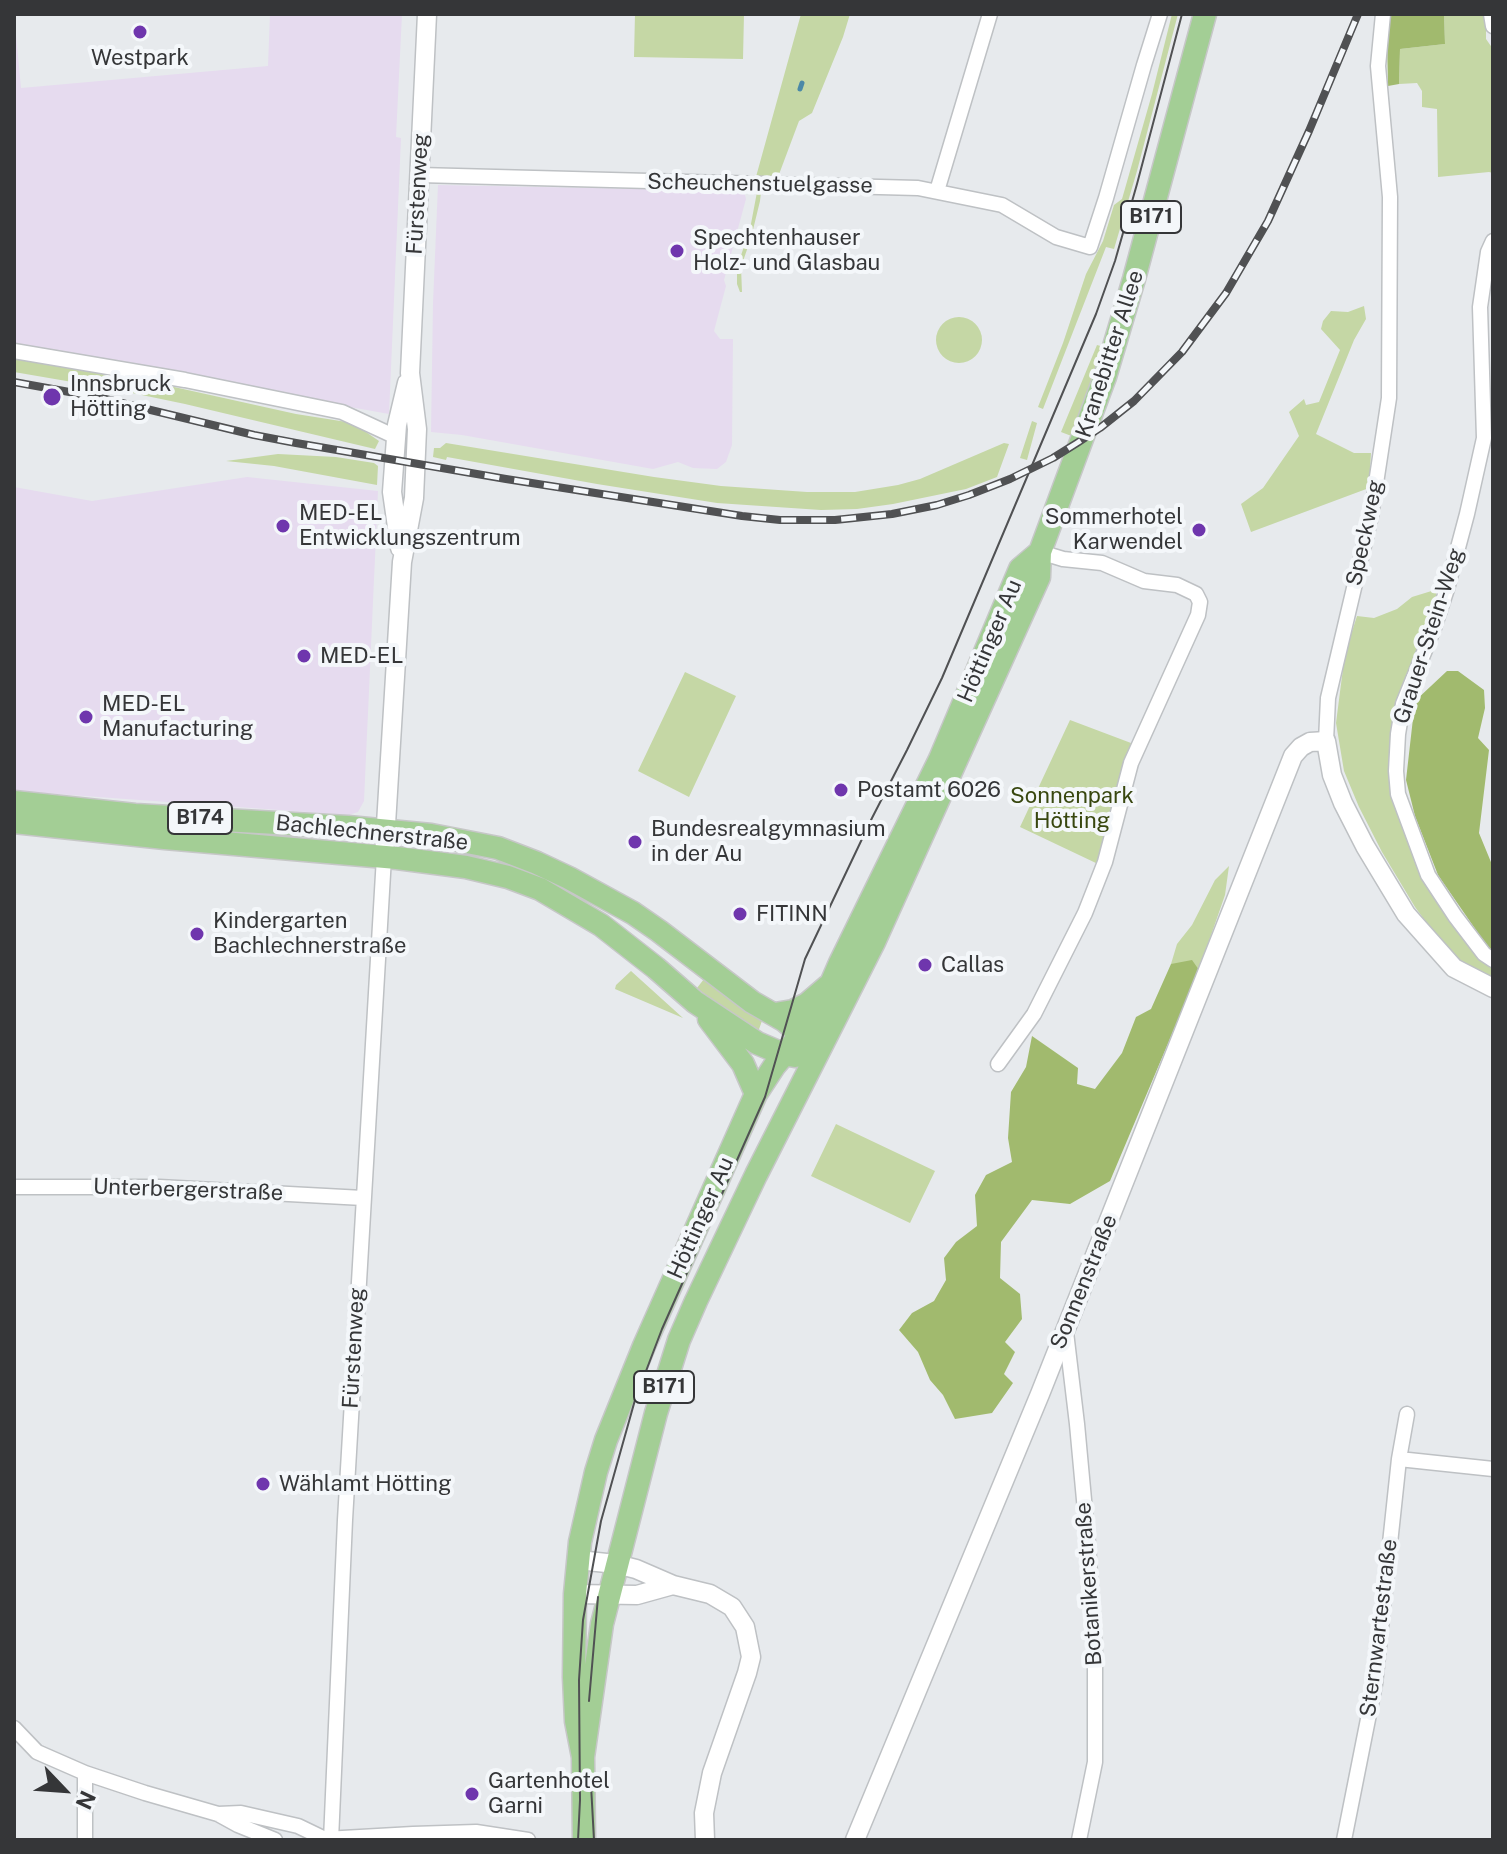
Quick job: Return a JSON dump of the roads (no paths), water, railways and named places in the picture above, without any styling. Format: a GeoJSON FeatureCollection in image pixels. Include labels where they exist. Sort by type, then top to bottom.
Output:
{"type":"FeatureCollection","features":[{"type":"Feature","properties":{"kind":"main road","name":"Kranebitter Allee"},"geometry":{"type":"LineString","coordinates":[[1040,552],[1105,377],[1205,14]]}},
{"type":"Feature","properties":{"kind":"main road","name":"Höttinger Au"},"geometry":{"type":"LineString","coordinates":[[584,1840],[583,1757],[602,1624],[656,1413],[679,1340],[805,1054],[831,982],[940,759],[1020,569],[1040,552]]}},
{"type":"Feature","properties":{"kind":"main road","name":"Höttinger Au"},"geometry":{"type":"LineString","coordinates":[[805,1054],[829,1034],[874,942],[1039,577],[1040,552]]}},
{"type":"Feature","properties":{"kind":"main road","name":"Bachlechnerstraße"},"geometry":{"type":"LineString","coordinates":[[14,802],[135,815],[348,827],[431,835],[498,848],[537,863],[633,913],[752,1002],[775,1014],[805,1054],[795,1056],[763,1047],[695,1002],[601,925],[540,889],[508,877],[466,867],[384,857],[14,822]]}},
{"type":"Feature","properties":{"kind":"main road"},"geometry":{"type":"LineString","coordinates":[[775,1014],[807,1004],[831,982]]}},
{"type":"Feature","properties":{"kind":"main road"},"geometry":{"type":"LineString","coordinates":[[695,1002],[743,1064],[756,1094]]}},
{"type":"Feature","properties":{"kind":"main road","name":"Höttinger Au"},"geometry":{"type":"LineString","coordinates":[[583,1757],[576,1721],[575,1594],[578,1560],[596,1472],[617,1410],[756,1094],[783,1054]]}},
{"type":"Feature","properties":{"kind":"street","name":"Fürstenweg"},"geometry":{"type":"LineString","coordinates":[[328,1839],[402,562],[414,498],[417,443],[410,373],[427,14]]}},
{"type":"Feature","properties":{"kind":"street"},"geometry":{"type":"LineString","coordinates":[[937,191],[990,14]]}},
{"type":"Feature","properties":{"kind":"street","name":"Scheuchenstuelgasse"},"geometry":{"type":"LineString","coordinates":[[419,175],[918,188],[1002,205],[1056,237],[1090,247],[1160,14]]}},
{"type":"Feature","properties":{"kind":"street","name":"Speckweg"},"geometry":{"type":"LineString","coordinates":[[1383,14],[1378,66],[1390,197],[1389,398],[1371,516],[1328,698],[1326,741],[1332,775],[1343,803],[1406,914],[1454,968],[1493,988]]}},
{"type":"Feature","properties":{"kind":"street"},"geometry":{"type":"LineString","coordinates":[[1491,14],[1493,26]]}},
{"type":"Feature","properties":{"kind":"street","name":"Grauer-Stein-Weg"},"geometry":{"type":"LineString","coordinates":[[1493,241],[1488,252],[1480,307],[1484,438],[1447,589],[1403,704],[1396,758],[1398,794],[1428,875],[1484,954],[1493,960]]}},
{"type":"Feature","properties":{"kind":"street"},"geometry":{"type":"LineString","coordinates":[[14,351],[185,380],[342,412],[396,437]]}},
{"type":"Feature","properties":{"kind":"street","name":"Fürstenweg"},"geometry":{"type":"LineString","coordinates":[[402,562],[392,492],[397,425],[410,373]]}},
{"type":"Feature","properties":{"kind":"street"},"geometry":{"type":"LineString","coordinates":[[998,1064],[1034,1014],[1085,913],[1105,862],[1131,763],[1198,615],[1200,602],[1196,594],[1177,585],[1144,581],[1102,563],[1063,559],[1040,552]]}},
{"type":"Feature","properties":{"kind":"street","name":"Sonnenstraße"},"geometry":{"type":"LineString","coordinates":[[855,1840],[1040,1394],[1293,756],[1310,742],[1326,741]]}},
{"type":"Feature","properties":{"kind":"street","name":"Unterbergerstraße"},"geometry":{"type":"LineString","coordinates":[[14,1187],[159,1187],[363,1198]]}},
{"type":"Feature","properties":{"kind":"street","name":"Botanikerstraße"},"geometry":{"type":"LineString","coordinates":[[1066,1328],[1088,1543],[1095,1654],[1095,1762],[1079,1840]]}},
{"type":"Feature","properties":{"kind":"street","name":"Sternwartestraße"},"geometry":{"type":"LineString","coordinates":[[1344,1840],[1375,1684],[1399,1459],[1407,1414]]}},
{"type":"Feature","properties":{"kind":"street"},"geometry":{"type":"LineString","coordinates":[[1399,1459],[1493,1469]]}},
{"type":"Feature","properties":{"kind":"street"},"geometry":{"type":"LineString","coordinates":[[578,1560],[616,1564],[673,1585],[710,1594],[732,1607],[745,1627],[750,1648],[747,1673],[717,1756],[704,1813],[705,1840]]}},
{"type":"Feature","properties":{"kind":"street"},"geometry":{"type":"LineString","coordinates":[[575,1594],[637,1595],[673,1585]]}},
{"type":"Feature","properties":{"kind":"street"},"geometry":{"type":"LineString","coordinates":[[14,1728],[37,1752],[85,1773],[218,1814],[275,1840]]}},
{"type":"Feature","properties":{"kind":"street"},"geometry":{"type":"LineString","coordinates":[[85,1773],[85,1840]]}},
{"type":"Feature","properties":{"kind":"street"},"geometry":{"type":"LineString","coordinates":[[218,1814],[241,1813],[284,1822],[328,1839],[476,1832],[528,1840]]}},
{"type":"Feature","properties":{"kind":"waterway"},"geometry":{"type":"LineString","coordinates":[[800,89],[802,83]]}},
{"type":"Feature","properties":{"kind":"tram line"},"geometry":{"type":"LineString","coordinates":[[578,1840],[579,1680],[583,1620],[601,1521],[635,1400],[662,1329],[765,1097],[805,959],[942,678],[1096,314],[1115,261],[1182,14]]}},
{"type":"Feature","properties":{"kind":"tram line"},"geometry":{"type":"LineString","coordinates":[[589,1701],[598,1597]]}},
{"type":"Feature","properties":{"kind":"tram line"},"geometry":{"type":"LineString","coordinates":[[591,1785],[594,1840]]}},
{"type":"Feature","properties":{"kind":"railway"},"geometry":{"type":"LineString","coordinates":[[14,382],[97,397],[296,443],[742,516],[835,520],[937,505],[1010,479],[1053,458],[1100,428],[1134,401],[1182,352],[1226,293],[1268,221],[1358,14]]}},
{"type":"Feature","properties":{"kind":"place","name":"Westpark"},"geometry":{"type":"Point","coordinates":[140,32]}},
{"type":"Feature","properties":{"kind":"place","name":"Spechtenhauser Holz- und Glasbau"},"geometry":{"type":"Point","coordinates":[677,251]}},
{"type":"Feature","properties":{"kind":"place","name":"Innsbruck Hötting"},"geometry":{"type":"Point","coordinates":[52,397]}},
{"type":"Feature","properties":{"kind":"place","name":"MED-EL Entwicklungszentrum"},"geometry":{"type":"Point","coordinates":[283,526]}},
{"type":"Feature","properties":{"kind":"place","name":"Sommerhotel Karwendel"},"geometry":{"type":"Point","coordinates":[1199,530]}},
{"type":"Feature","properties":{"kind":"place","name":"MED-EL"},"geometry":{"type":"Point","coordinates":[304,656]}},
{"type":"Feature","properties":{"kind":"place","name":"MED-EL Manufacturing"},"geometry":{"type":"Point","coordinates":[86,717]}},
{"type":"Feature","properties":{"kind":"place","name":"Postamt 6026"},"geometry":{"type":"Point","coordinates":[841,790]}},
{"type":"Feature","properties":{"kind":"place","name":"Bundesrealgymnasium in der Au"},"geometry":{"type":"Point","coordinates":[635,842]}},
{"type":"Feature","properties":{"kind":"place","name":"FITINN"},"geometry":{"type":"Point","coordinates":[740,914]}},
{"type":"Feature","properties":{"kind":"place","name":"Kindergarten Bachlechnerstraße"},"geometry":{"type":"Point","coordinates":[197,934]}},
{"type":"Feature","properties":{"kind":"place","name":"Callas"},"geometry":{"type":"Point","coordinates":[925,965]}},
{"type":"Feature","properties":{"kind":"place","name":"Wählamt Hötting"},"geometry":{"type":"Point","coordinates":[263,1484]}},
{"type":"Feature","properties":{"kind":"place","name":"Gartenhotel Garni"},"geometry":{"type":"Point","coordinates":[472,1794]}},
{"type":"Feature","properties":{"kind":"park label","name":"Sonnenpark Hötting"},"geometry":{"type":"Point","coordinates":[1072,808]}}]}
